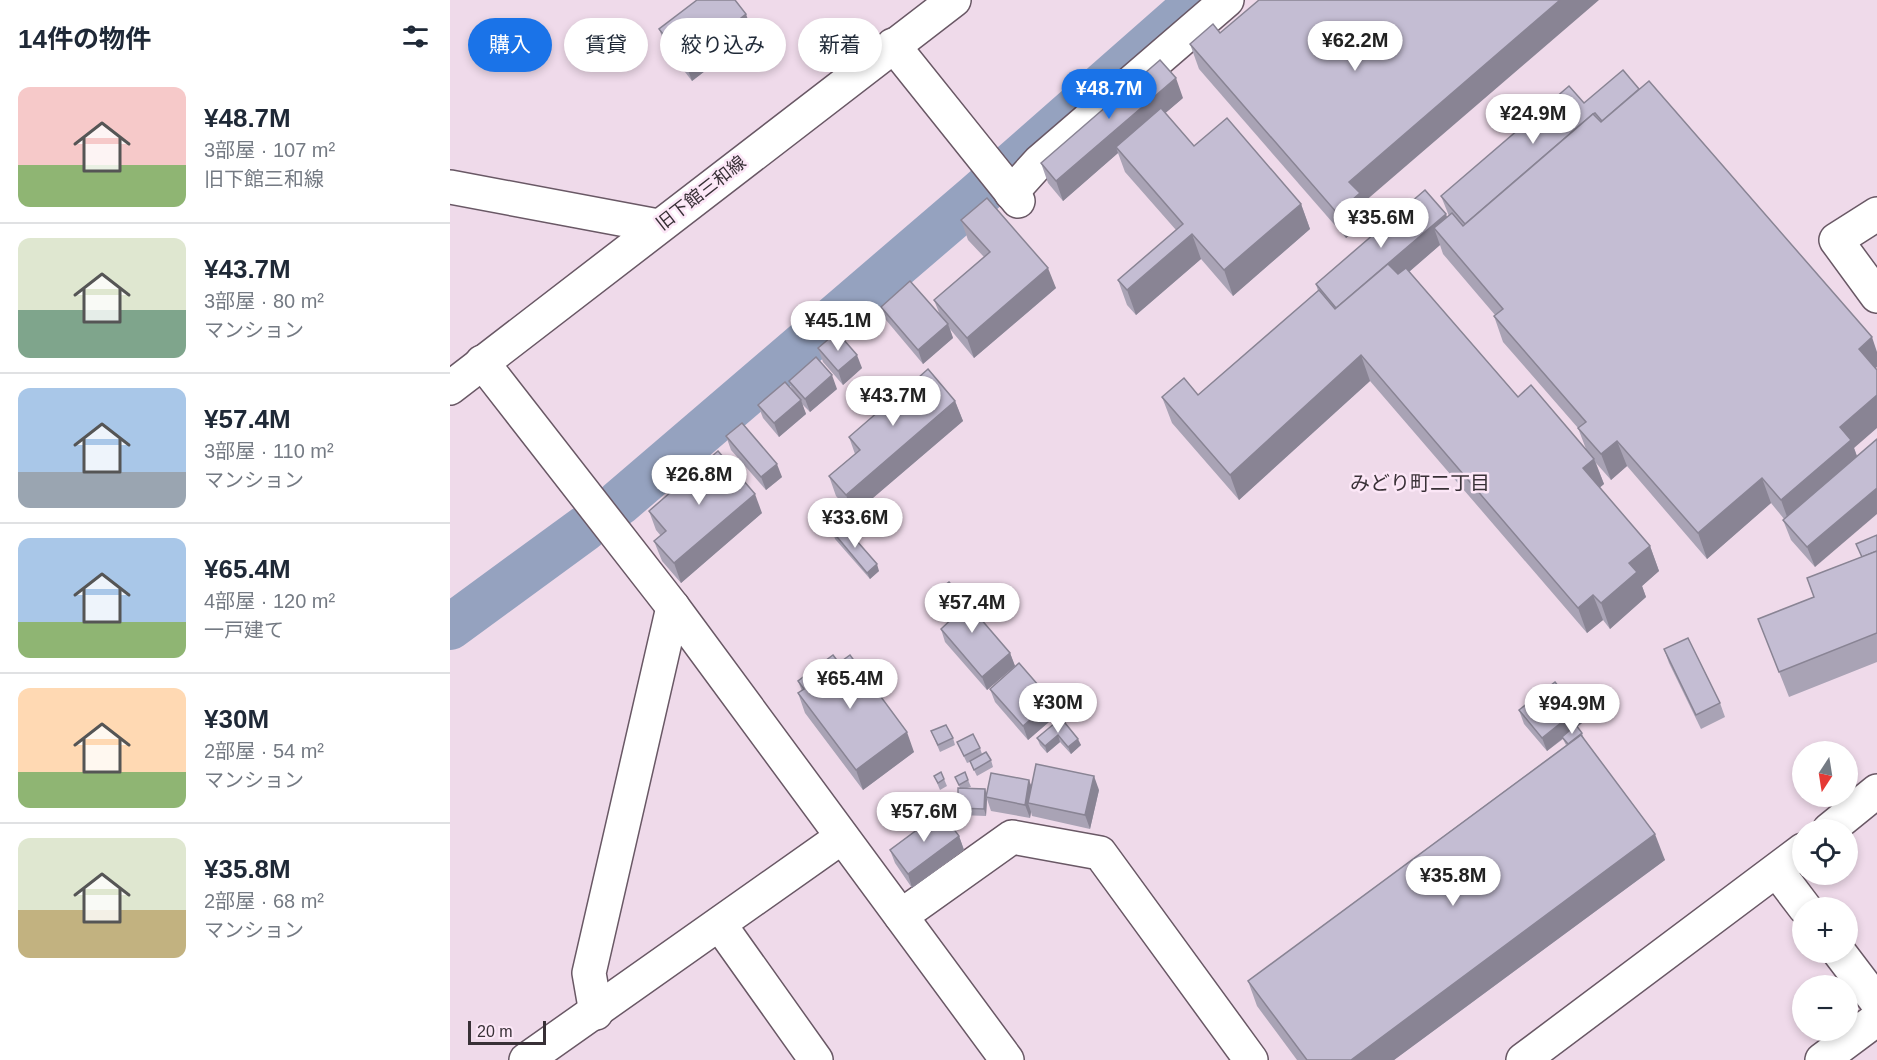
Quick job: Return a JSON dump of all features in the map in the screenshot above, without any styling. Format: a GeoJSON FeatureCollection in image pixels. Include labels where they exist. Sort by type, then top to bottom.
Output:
{"type":"FeatureCollection","features":[{"type":"Feature","properties":{"kind":"street","name":"旧下館三和線"},"geometry":{"type":"LineString","coordinates":[[450,388],[954,0]]}},
{"type":"Feature","properties":{"kind":"street"},"geometry":{"type":"LineString","coordinates":[[893,45],[1007,187],[1227,0]]}},
{"type":"Feature","properties":{"kind":"street"},"geometry":{"type":"LineString","coordinates":[[450,187],[658,226]]}},
{"type":"Feature","properties":{"kind":"street"},"geometry":{"type":"LineString","coordinates":[[1877,213],[1836,240],[1877,296]]}},
{"type":"Feature","properties":{"kind":"street"},"geometry":{"type":"LineString","coordinates":[[482,362],[673,607],[1007,1060]]}},
{"type":"Feature","properties":{"kind":"street"},"geometry":{"type":"LineString","coordinates":[[596,1013],[588,973],[673,607]]}},
{"type":"Feature","properties":{"kind":"street"},"geometry":{"type":"LineString","coordinates":[[1842,819],[1877,790]]}},
{"type":"Feature","properties":{"kind":"street"},"geometry":{"type":"LineString","coordinates":[[526,1060],[596,1013],[842,837]]}},
{"type":"Feature","properties":{"kind":"street"},"geometry":{"type":"LineString","coordinates":[[901,916],[1012,837],[1100,853],[1251,1060]]}},
{"type":"Feature","properties":{"kind":"street"},"geometry":{"type":"LineString","coordinates":[[1522,1060],[1792,859]]}},
{"type":"Feature","properties":{"kind":"street"},"geometry":{"type":"LineString","coordinates":[[1777,872],[1796,897]]}},
{"type":"Feature","properties":{"kind":"street"},"geometry":{"type":"LineString","coordinates":[[720,925],[806,1056]]}},
{"type":"Feature","properties":{"kind":"street"},"geometry":{"type":"LineString","coordinates":[[1847,963],[1877,1002]]}},
{"type":"Feature","properties":{"kind":"street"},"geometry":{"type":"LineString","coordinates":[[1822,1060],[1877,1019]]}},
{"type":"Feature","properties":{"kind":"building"},"geometry":{"type":"Polygon","coordinates":[[[697,0],[735,0],[746,14],[741,18],[673,18],[697,0]]]}},
{"type":"Feature","properties":{"kind":"building"},"geometry":{"type":"Polygon","coordinates":[[[1259,0],[1560,0],[1349,182],[1360,193],[1337,213],[1190,44],[1213,24],[1220,33],[1259,0]]]}},
{"type":"Feature","properties":{"kind":"building"},"geometry":{"type":"Polygon","coordinates":[[[1160,60],[1176,78],[1056,181],[1041,163],[1160,60]]]}},
{"type":"Feature","properties":{"kind":"building"},"geometry":{"type":"Polygon","coordinates":[[[1623,70],[1639,89],[1602,121],[1595,113],[1593,114],[1465,224],[1441,196],[1569,86],[1584,103],[1623,70]]]}},
{"type":"Feature","properties":{"kind":"building"},"geometry":{"type":"Polygon","coordinates":[[[1649,81],[1872,337],[1859,349],[1877,370],[1877,395],[1840,427],[1851,440],[1781,500],[1762,478],[1698,533],[1617,441],[1601,454],[1578,428],[1586,422],[1494,316],[1503,309],[1434,228],[1452,213],[1463,226],[1593,114],[1601,122],[1649,81]]]}},
{"type":"Feature","properties":{"kind":"building"},"geometry":{"type":"Polygon","coordinates":[[[1161,108],[1194,146],[1227,118],[1301,204],[1224,270],[1192,234],[1127,290],[1118,280],[1183,224],[1116,147],[1161,108]]]}},
{"type":"Feature","properties":{"kind":"building"},"geometry":{"type":"Polygon","coordinates":[[[1425,190],[1446,214],[1336,308],[1316,284],[1425,190]]]}},
{"type":"Feature","properties":{"kind":"building"},"geometry":{"type":"Polygon","coordinates":[[[987,198],[1048,268],[967,338],[934,300],[990,252],[961,220],[987,198]]]}},
{"type":"Feature","properties":{"kind":"building"},"geometry":{"type":"Polygon","coordinates":[[[1388,264],[1398,274],[1406,268],[1518,397],[1531,385],[1594,459],[1583,468],[1650,546],[1629,563],[1637,572],[1601,603],[1593,595],[1578,608],[1361,355],[1230,475],[1162,397],[1184,378],[1198,395],[1319,290],[1335,309],[1388,264]]]}},
{"type":"Feature","properties":{"kind":"building"},"geometry":{"type":"Polygon","coordinates":[[[910,281],[948,324],[918,350],[881,307],[910,281]]]}},
{"type":"Feature","properties":{"kind":"building"},"geometry":{"type":"Polygon","coordinates":[[[837,332],[857,355],[838,371],[818,348],[837,332]]]}},
{"type":"Feature","properties":{"kind":"building"},"geometry":{"type":"Polygon","coordinates":[[[816,357],[832,375],[805,399],[789,381],[816,357]]]}},
{"type":"Feature","properties":{"kind":"building"},"geometry":{"type":"Polygon","coordinates":[[[928,369],[955,401],[846,495],[829,476],[860,450],[849,437],[886,405],[881,399],[903,379],[909,386],[928,369]]]}},
{"type":"Feature","properties":{"kind":"building"},"geometry":{"type":"Polygon","coordinates":[[[785,382],[801,400],[774,423],[758,405],[785,382]]]}},
{"type":"Feature","properties":{"kind":"building"},"geometry":{"type":"Polygon","coordinates":[[[742,423],[777,464],[761,477],[726,436],[742,423]]]}},
{"type":"Feature","properties":{"kind":"building"},"geometry":{"type":"Polygon","coordinates":[[[1877,439],[1877,488],[1807,547],[1783,520],[1877,439]]]}},
{"type":"Feature","properties":{"kind":"building"},"geometry":{"type":"Polygon","coordinates":[[[718,451],[755,494],[674,563],[654,541],[666,531],[649,511],[718,451]]]}},
{"type":"Feature","properties":{"kind":"building"},"geometry":{"type":"Polygon","coordinates":[[[842,524],[877,564],[867,573],[833,532],[842,524]]]}},
{"type":"Feature","properties":{"kind":"building"},"geometry":{"type":"Polygon","coordinates":[[[1877,535],[1877,551],[1862,557],[1856,544],[1877,535]]]}},
{"type":"Feature","properties":{"kind":"building"},"geometry":{"type":"Polygon","coordinates":[[[1877,551],[1877,633],[1779,672],[1758,619],[1814,597],[1807,578],[1877,551]]]}},
{"type":"Feature","properties":{"kind":"building"},"geometry":{"type":"Polygon","coordinates":[[[949,582],[1010,653],[982,677],[941,629],[957,614],[937,591],[949,582]]]}},
{"type":"Feature","properties":{"kind":"building"},"geometry":{"type":"Polygon","coordinates":[[[1688,638],[1720,703],[1696,715],[1664,649],[1688,638]]]}},
{"type":"Feature","properties":{"kind":"building"},"geometry":{"type":"Polygon","coordinates":[[[833,655],[839,663],[850,655],[907,732],[856,770],[798,693],[804,689],[798,681],[833,655]]]}},
{"type":"Feature","properties":{"kind":"building"},"geometry":{"type":"Polygon","coordinates":[[[1019,663],[1052,701],[1023,726],[990,689],[1019,663]]]}},
{"type":"Feature","properties":{"kind":"building"},"geometry":{"type":"Polygon","coordinates":[[[1555,682],[1577,710],[1542,738],[1519,710],[1555,682]]]}},
{"type":"Feature","properties":{"kind":"building"},"geometry":{"type":"Polygon","coordinates":[[[1061,718],[1078,739],[1068,747],[1058,735],[1045,746],[1037,738],[1061,718]]]}},
{"type":"Feature","properties":{"kind":"building"},"geometry":{"type":"Polygon","coordinates":[[[946,725],[953,738],[938,745],[931,731],[946,725]]]}},
{"type":"Feature","properties":{"kind":"building"},"geometry":{"type":"Polygon","coordinates":[[[1576,725],[1582,733],[1568,744],[1562,737],[1576,725]]]}},
{"type":"Feature","properties":{"kind":"building"},"geometry":{"type":"Polygon","coordinates":[[[973,734],[980,748],[964,756],[957,742],[973,734]]]}},
{"type":"Feature","properties":{"kind":"building"},"geometry":{"type":"Polygon","coordinates":[[[1581,735],[1655,834],[1351,1060],[1307,1060],[1248,981],[1581,735]]]}},
{"type":"Feature","properties":{"kind":"building"},"geometry":{"type":"Polygon","coordinates":[[[986,752],[991,760],[974,770],[970,761],[986,752]]]}},
{"type":"Feature","properties":{"kind":"building"},"geometry":{"type":"Polygon","coordinates":[[[1036,764],[1094,776],[1085,815],[1028,803],[1036,764]]]}},
{"type":"Feature","properties":{"kind":"building"},"geometry":{"type":"Polygon","coordinates":[[[941,772],[944,779],[938,783],[934,776],[941,772]]]}},
{"type":"Feature","properties":{"kind":"building"},"geometry":{"type":"Polygon","coordinates":[[[965,772],[968,780],[959,785],[955,777],[965,772]]]}},
{"type":"Feature","properties":{"kind":"building"},"geometry":{"type":"Polygon","coordinates":[[[991,773],[1029,780],[1025,805],[986,797],[991,773]]]}},
{"type":"Feature","properties":{"kind":"building"},"geometry":{"type":"Polygon","coordinates":[[[958,788],[985,789],[984,809],[958,808],[958,788]]]}},
{"type":"Feature","properties":{"kind":"building"},"geometry":{"type":"Polygon","coordinates":[[[926,798],[937,801],[935,810],[924,807],[926,798]]]}},
{"type":"Feature","properties":{"kind":"building"},"geometry":{"type":"Polygon","coordinates":[[[942,801],[951,802],[949,814],[940,813],[942,801]]]}},
{"type":"Feature","properties":{"kind":"building"},"geometry":{"type":"Polygon","coordinates":[[[941,812],[959,836],[908,874],[890,850],[941,812]]]}},
{"type":"Feature","properties":{"kind":"waterway"},"geometry":{"type":"LineString","coordinates":[[619,503],[976,197],[1200,0]]}},
{"type":"Feature","properties":{"kind":"waterway"},"geometry":{"type":"LineString","coordinates":[[450,627],[584,529]]}},
{"type":"Feature","properties":{"kind":"district","name":"みどり町二丁目"},"geometry":{"type":"Point","coordinates":[1420,483]}}]}
